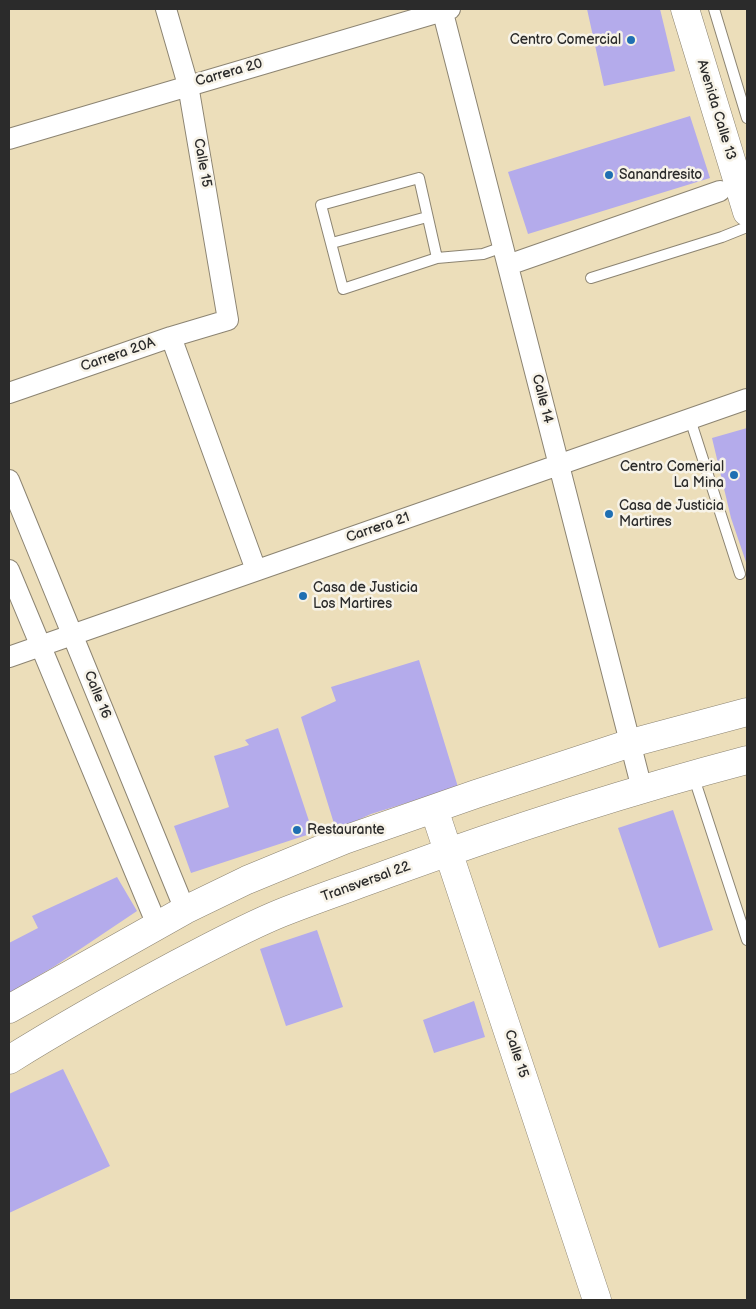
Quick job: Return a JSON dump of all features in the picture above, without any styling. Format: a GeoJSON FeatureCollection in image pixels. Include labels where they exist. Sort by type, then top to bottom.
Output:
{"type":"FeatureCollection","features":[{"type":"Feature","properties":{"kind":"street","name":"Calle 15"},"geometry":{"type":"LineString","coordinates":[[166,9],[188,85],[228,320]]}},
{"type":"Feature","properties":{"kind":"street","name":"Carrera 20"},"geometry":{"type":"LineString","coordinates":[[9,139],[445,9]]}},
{"type":"Feature","properties":{"kind":"street","name":"Calle 14"},"geometry":{"type":"LineString","coordinates":[[445,9],[505,256],[642,788]]}},
{"type":"Feature","properties":{"kind":"street","name":"Avenida Calle 13"},"geometry":{"type":"LineString","coordinates":[[685,9],[747,212]]}},
{"type":"Feature","properties":{"kind":"street"},"geometry":{"type":"LineString","coordinates":[[505,256],[720,191]]}},
{"type":"Feature","properties":{"kind":"street","name":"Carrera 20A"},"geometry":{"type":"LineString","coordinates":[[9,393],[171,337],[228,320]]}},
{"type":"Feature","properties":{"kind":"street"},"geometry":{"type":"LineString","coordinates":[[171,337],[256,570]]}},
{"type":"Feature","properties":{"kind":"street","name":"Carrera 21"},"geometry":{"type":"LineString","coordinates":[[9,657],[747,399]]}},
{"type":"Feature","properties":{"kind":"street","name":"Calle 16"},"geometry":{"type":"LineString","coordinates":[[9,480],[185,910]]}},
{"type":"Feature","properties":{"kind":"street"},"geometry":{"type":"LineString","coordinates":[[9,570],[157,925]]}},
{"type":"Feature","properties":{"kind":"street"},"geometry":{"type":"LineString","coordinates":[[9,1009],[185,910],[247,880],[344,840],[631,743],[747,712]]}},
{"type":"Feature","properties":{"kind":"street","name":"Transversal 22"},"geometry":{"type":"LineString","coordinates":[[9,1060],[115,998],[221,941],[280,913],[449,852],[642,788],[747,760]]}},
{"type":"Feature","properties":{"kind":"street","name":"Calle 15"},"geometry":{"type":"LineString","coordinates":[[434,809],[597,1300]]}},
{"type":"Feature","properties":{"kind":"lane"},"geometry":{"type":"LineString","coordinates":[[714,9],[747,118]]}},
{"type":"Feature","properties":{"kind":"lane"},"geometry":{"type":"LineString","coordinates":[[437,258],[419,178],[321,205],[343,289],[437,258],[483,254],[505,256]]}},
{"type":"Feature","properties":{"kind":"lane"},"geometry":{"type":"LineString","coordinates":[[332,243],[427,217]]}},
{"type":"Feature","properties":{"kind":"lane"},"geometry":{"type":"LineString","coordinates":[[591,278],[722,237],[747,227]]}},
{"type":"Feature","properties":{"kind":"lane"},"geometry":{"type":"LineString","coordinates":[[690,419],[740,574]]}},
{"type":"Feature","properties":{"kind":"lane"},"geometry":{"type":"LineString","coordinates":[[693,774],[747,940]]}},
{"type":"Feature","properties":{"kind":"building","name":"Centro Comercial"},"geometry":{"type":"Polygon","coordinates":[[[587,9],[660,9],[675,71],[604,86],[587,9]]]}},
{"type":"Feature","properties":{"kind":"building","name":"Sanandresito"},"geometry":{"type":"Polygon","coordinates":[[[690,116],[710,178],[528,234],[508,172],[690,116]]]}},
{"type":"Feature","properties":{"kind":"building","name":"Centro Comerial La Mina"},"geometry":{"type":"Polygon","coordinates":[[[747,428],[747,565],[731,518],[712,438],[747,428]]]}},
{"type":"Feature","properties":{"kind":"building"},"geometry":{"type":"Polygon","coordinates":[[[419,660],[458,787],[371,814],[336,830],[301,717],[336,701],[331,687],[419,660]]]}},
{"type":"Feature","properties":{"kind":"building"},"geometry":{"type":"Polygon","coordinates":[[[278,728],[313,833],[191,873],[174,826],[229,807],[214,756],[249,745],[245,740],[278,728]]]}},
{"type":"Feature","properties":{"kind":"building"},"geometry":{"type":"Polygon","coordinates":[[[673,810],[713,930],[659,948],[618,828],[673,810]]]}},
{"type":"Feature","properties":{"kind":"building"},"geometry":{"type":"Polygon","coordinates":[[[117,877],[137,911],[55,966],[9,993],[9,943],[38,928],[32,916],[117,877]]]}},
{"type":"Feature","properties":{"kind":"building"},"geometry":{"type":"Polygon","coordinates":[[[317,930],[343,1007],[286,1026],[260,949],[317,930]]]}},
{"type":"Feature","properties":{"kind":"building"},"geometry":{"type":"Polygon","coordinates":[[[474,1001],[485,1037],[434,1053],[423,1020],[474,1001]]]}},
{"type":"Feature","properties":{"kind":"building"},"geometry":{"type":"Polygon","coordinates":[[[63,1069],[110,1166],[9,1213],[9,1094],[63,1069]]]}},
{"type":"Feature","properties":{"kind":"place","name":"Centro Comercial"},"geometry":{"type":"Point","coordinates":[631,40]}},
{"type":"Feature","properties":{"kind":"place","name":"Sanandresito"},"geometry":{"type":"Point","coordinates":[609,175]}},
{"type":"Feature","properties":{"kind":"place","name":"Centro Comerial La Mina"},"geometry":{"type":"Point","coordinates":[734,475]}},
{"type":"Feature","properties":{"kind":"place","name":"Casa de Justicia Martires"},"geometry":{"type":"Point","coordinates":[609,514]}},
{"type":"Feature","properties":{"kind":"place","name":"Casa de Justicia Los Martires"},"geometry":{"type":"Point","coordinates":[303,596]}},
{"type":"Feature","properties":{"kind":"place","name":"Restaurante"},"geometry":{"type":"Point","coordinates":[297,830]}}]}
